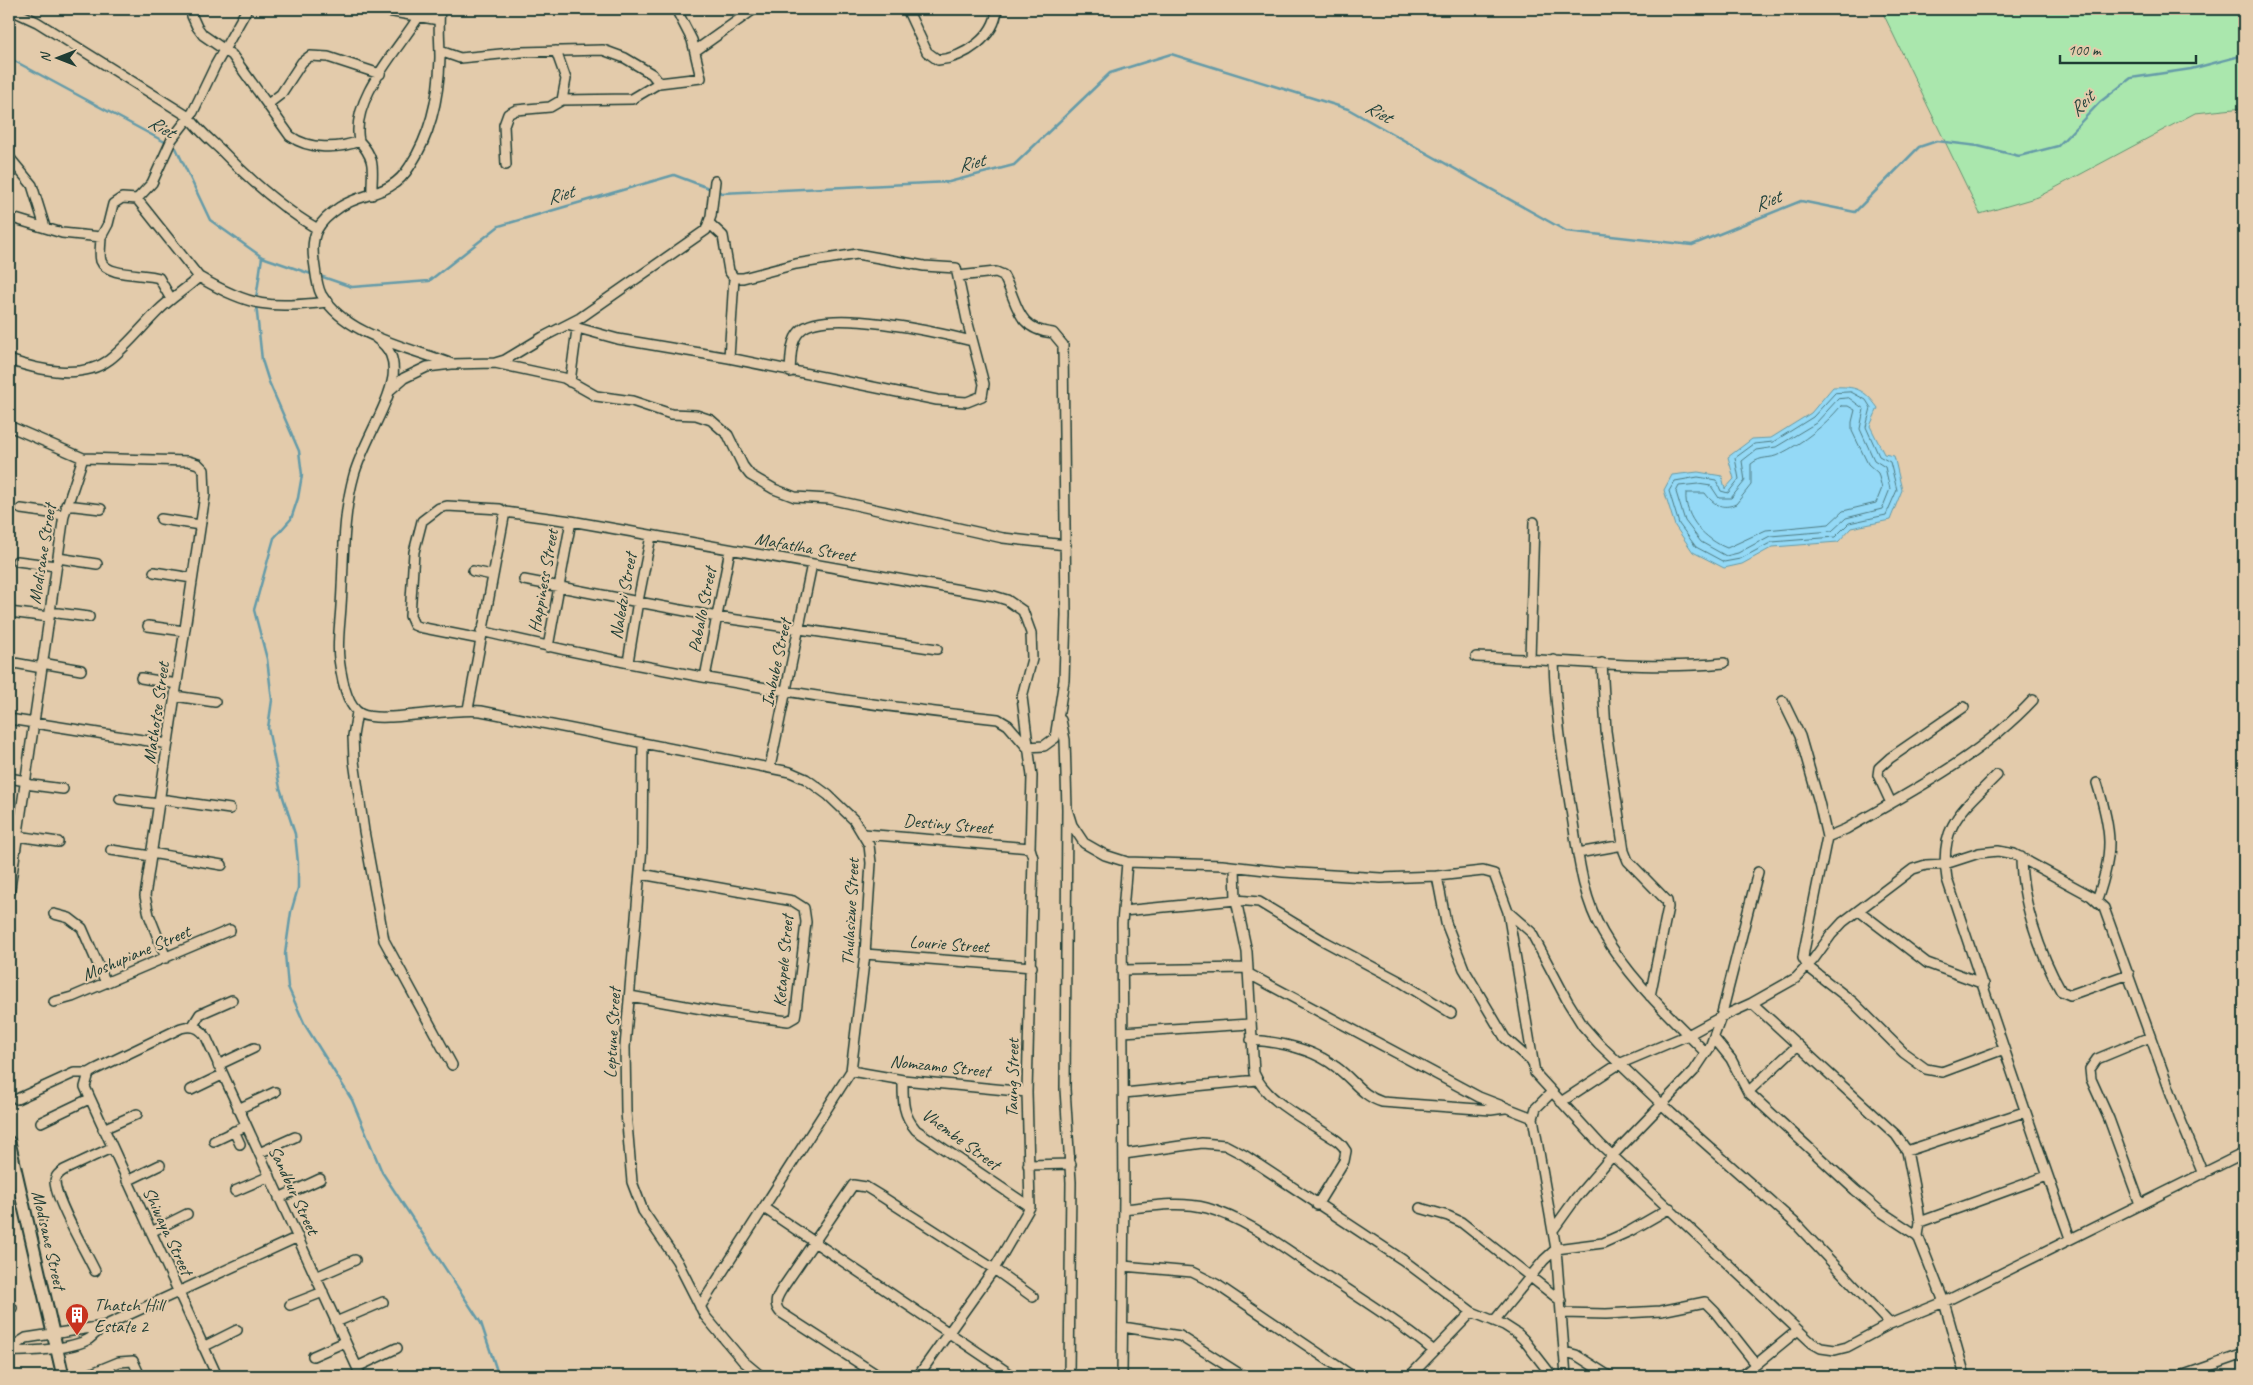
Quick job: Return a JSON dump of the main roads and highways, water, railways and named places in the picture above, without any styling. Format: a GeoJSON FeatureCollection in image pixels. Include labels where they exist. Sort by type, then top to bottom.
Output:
{"type":"FeatureCollection","features":[{"type":"Feature","properties":{"kind":"water"},"geometry":{"type":"Polygon","coordinates":[[[1833,387],[1848,387],[1859,390],[1878,408],[1870,426],[1884,454],[1894,456],[1902,490],[1890,520],[1851,528],[1838,542],[1773,547],[1742,564],[1724,568],[1693,552],[1675,526],[1664,490],[1672,475],[1698,472],[1722,476],[1725,489],[1734,479],[1728,457],[1752,439],[1771,438],[1811,413],[1833,387]]]}},
{"type":"Feature","properties":{"kind":"waterway","name":"Riet"},"geometry":{"type":"LineString","coordinates":[[320,276],[352,287],[429,281],[499,226],[674,175],[722,193],[949,182],[1014,165],[1110,73],[1171,54],[1348,109],[1566,231],[1692,245],[1801,201],[1855,212],[1919,147],[1937,141],[1978,146],[2019,156],[2058,146],[2100,102],[2131,78],[2191,69],[2244,55]]}},
{"type":"Feature","properties":{"kind":"waterway","name":"Riet"},"geometry":{"type":"LineString","coordinates":[[9,58],[176,148],[210,220],[262,257],[314,275]]}},
{"type":"Feature","properties":{"kind":"waterway"},"geometry":{"type":"LineString","coordinates":[[256,299],[262,257]]}},
{"type":"Feature","properties":{"kind":"waterway"},"geometry":{"type":"LineString","coordinates":[[256,304],[262,360],[269,382],[299,451],[302,475],[298,498],[291,519],[274,538],[254,610],[267,659],[272,700],[268,728],[280,788],[295,834],[298,863],[298,888],[291,912],[285,954],[288,987],[305,1025],[352,1100],[382,1172],[481,1323],[496,1368],[496,1376]]}},
{"type":"Feature","properties":{"kind":"place","name":"Thatch Hill Estate 2"},"geometry":{"type":"Point","coordinates":[77,1336]}},
{"type":"Feature","properties":{"kind":"water label","name":"Reit"},"geometry":{"type":"Point","coordinates":[2081,103]}}]}
